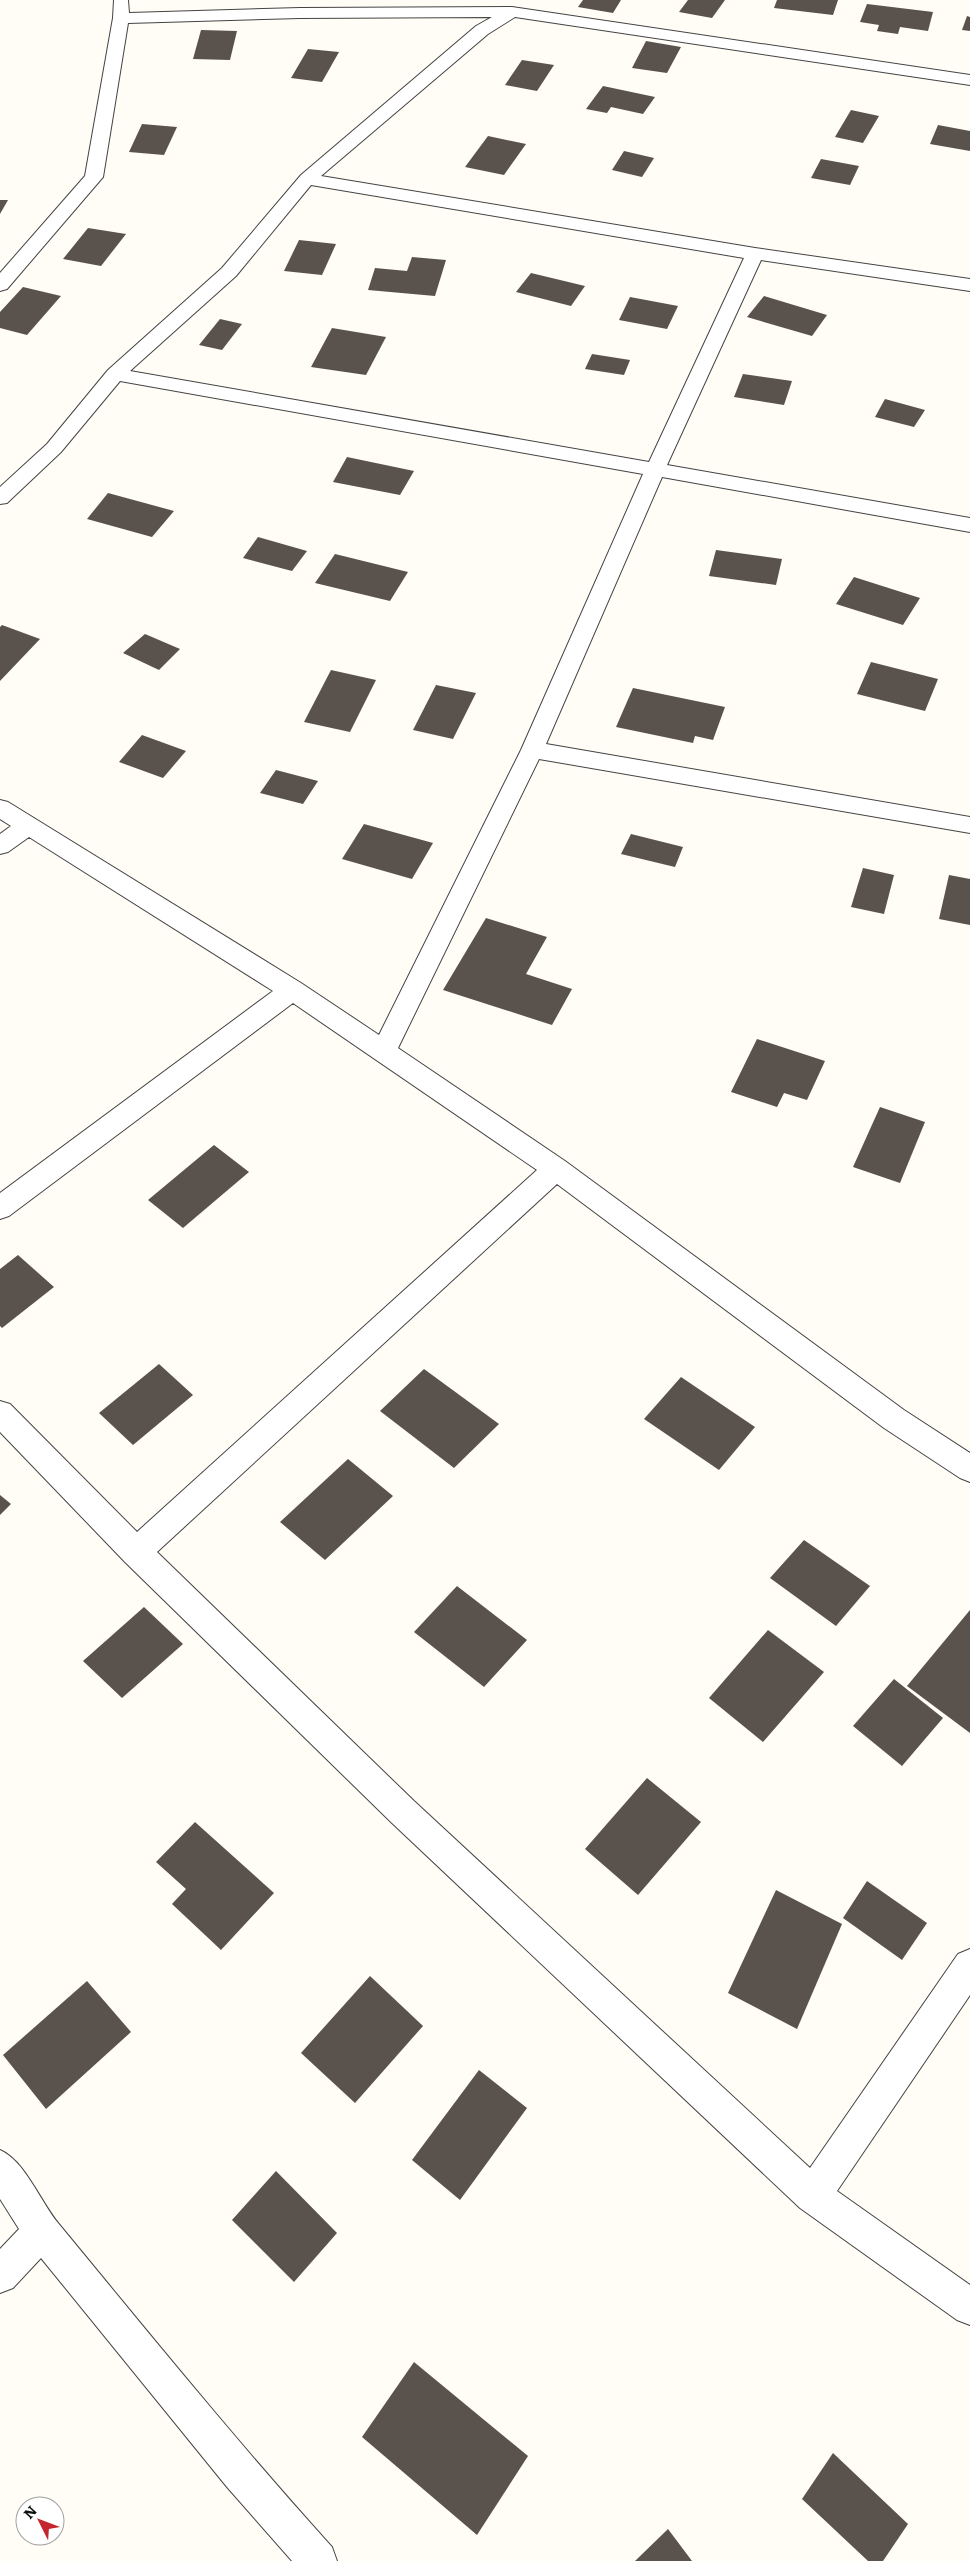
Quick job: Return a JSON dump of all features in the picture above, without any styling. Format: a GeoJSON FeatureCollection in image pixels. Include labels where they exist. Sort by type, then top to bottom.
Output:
{"type":"FeatureCollection","features":[{"type":"Feature","properties":{"kind":"street"},"geometry":{"type":"LineString","coordinates":[[0,284],[94,177],[121,18],[122,0]]}},
{"type":"Feature","properties":{"kind":"street"},"geometry":{"type":"LineString","coordinates":[[121,18],[517,6],[970,80]]}},
{"type":"Feature","properties":{"kind":"street"},"geometry":{"type":"LineString","coordinates":[[0,498],[54,448],[115,374],[230,272],[307,179],[482,30],[517,6]]}},
{"type":"Feature","properties":{"kind":"street"},"geometry":{"type":"LineString","coordinates":[[307,179],[755,254],[970,285]]}},
{"type":"Feature","properties":{"kind":"street"},"geometry":{"type":"LineString","coordinates":[[384,1051],[532,750],[655,470],[755,254]]}},
{"type":"Feature","properties":{"kind":"street"},"geometry":{"type":"LineString","coordinates":[[115,374],[970,525]]}},
{"type":"Feature","properties":{"kind":"street"},"geometry":{"type":"LineString","coordinates":[[532,750],[970,825]]}},
{"type":"Feature","properties":{"kind":"street"},"geometry":{"type":"LineString","coordinates":[[0,808],[292,990],[384,1051],[556,1169],[894,1419],[970,1469]]}},
{"type":"Feature","properties":{"kind":"street"},"geometry":{"type":"LineString","coordinates":[[0,846],[28,826]]}},
{"type":"Feature","properties":{"kind":"street"},"geometry":{"type":"LineString","coordinates":[[0,1208],[292,990]]}},
{"type":"Feature","properties":{"kind":"street"},"geometry":{"type":"LineString","coordinates":[[136,1552],[556,1169]]}},
{"type":"Feature","properties":{"kind":"street"},"geometry":{"type":"LineString","coordinates":[[0,1413],[136,1552],[403,1812],[813,2195],[970,2307]]}},
{"type":"Feature","properties":{"kind":"street"},"geometry":{"type":"LineString","coordinates":[[813,2195],[970,1966]]}},
{"type":"Feature","properties":{"kind":"street"},"geometry":{"type":"LineString","coordinates":[[0,2168],[42,2231],[240,2474],[318,2561]]}},
{"type":"Feature","properties":{"kind":"street"},"geometry":{"type":"LineString","coordinates":[[0,2275],[42,2231]]}},
{"type":"Feature","properties":{"kind":"building"},"geometry":{"type":"Polygon","coordinates":[[[583,0],[621,0],[613,13],[578,7],[583,0]]]}},
{"type":"Feature","properties":{"kind":"building"},"geometry":{"type":"Polygon","coordinates":[[[688,0],[725,0],[712,18],[679,12],[688,0]]]}},
{"type":"Feature","properties":{"kind":"building"},"geometry":{"type":"Polygon","coordinates":[[[777,0],[838,0],[833,15],[774,8],[777,0]]]}},
{"type":"Feature","properties":{"kind":"building"},"geometry":{"type":"Polygon","coordinates":[[[867,4],[933,12],[928,31],[900,27],[898,34],[877,31],[879,25],[860,22],[867,4]]]}},
{"type":"Feature","properties":{"kind":"building"},"geometry":{"type":"Polygon","coordinates":[[[967,16],[970,17],[970,31],[962,30],[967,16]]]}},
{"type":"Feature","properties":{"kind":"building"},"geometry":{"type":"Polygon","coordinates":[[[201,30],[237,31],[230,60],[193,59],[201,30]]]}},
{"type":"Feature","properties":{"kind":"building"},"geometry":{"type":"Polygon","coordinates":[[[646,41],[681,47],[667,73],[632,68],[646,41]]]}},
{"type":"Feature","properties":{"kind":"building"},"geometry":{"type":"Polygon","coordinates":[[[308,49],[339,52],[322,82],[291,78],[308,49]]]}},
{"type":"Feature","properties":{"kind":"building"},"geometry":{"type":"Polygon","coordinates":[[[522,60],[554,65],[537,91],[505,85],[522,60]]]}},
{"type":"Feature","properties":{"kind":"building"},"geometry":{"type":"Polygon","coordinates":[[[603,86],[655,97],[643,114],[611,107],[607,113],[586,109],[603,86]]]}},
{"type":"Feature","properties":{"kind":"building"},"geometry":{"type":"Polygon","coordinates":[[[851,110],[879,116],[863,143],[835,137],[851,110]]]}},
{"type":"Feature","properties":{"kind":"building"},"geometry":{"type":"Polygon","coordinates":[[[142,124],[177,127],[164,155],[129,152],[142,124]]]}},
{"type":"Feature","properties":{"kind":"building"},"geometry":{"type":"Polygon","coordinates":[[[938,125],[970,131],[970,151],[930,144],[938,125]]]}},
{"type":"Feature","properties":{"kind":"building"},"geometry":{"type":"Polygon","coordinates":[[[488,136],[526,144],[504,175],[465,167],[488,136]]]}},
{"type":"Feature","properties":{"kind":"building"},"geometry":{"type":"Polygon","coordinates":[[[624,151],[654,158],[642,177],[612,170],[624,151]]]}},
{"type":"Feature","properties":{"kind":"building"},"geometry":{"type":"Polygon","coordinates":[[[821,159],[859,166],[850,185],[811,178],[821,159]]]}},
{"type":"Feature","properties":{"kind":"building"},"geometry":{"type":"Polygon","coordinates":[[[0,200],[8,200],[0,214],[0,200]]]}},
{"type":"Feature","properties":{"kind":"building"},"geometry":{"type":"Polygon","coordinates":[[[88,228],[126,234],[101,266],[63,259],[88,228]]]}},
{"type":"Feature","properties":{"kind":"building"},"geometry":{"type":"Polygon","coordinates":[[[299,240],[336,244],[322,275],[284,271],[299,240]]]}},
{"type":"Feature","properties":{"kind":"building"},"geometry":{"type":"Polygon","coordinates":[[[412,257],[446,260],[435,296],[368,290],[375,268],[407,271],[412,257]]]}},
{"type":"Feature","properties":{"kind":"building"},"geometry":{"type":"Polygon","coordinates":[[[531,273],[585,286],[571,306],[516,292],[531,273]]]}},
{"type":"Feature","properties":{"kind":"building"},"geometry":{"type":"Polygon","coordinates":[[[23,287],[61,296],[27,335],[0,328],[0,312],[23,287]]]}},
{"type":"Feature","properties":{"kind":"building"},"geometry":{"type":"Polygon","coordinates":[[[764,296],[827,315],[812,336],[747,317],[764,296]]]}},
{"type":"Feature","properties":{"kind":"building"},"geometry":{"type":"Polygon","coordinates":[[[630,297],[678,306],[667,329],[619,320],[630,297]]]}},
{"type":"Feature","properties":{"kind":"building"},"geometry":{"type":"Polygon","coordinates":[[[220,319],[242,324],[222,350],[199,345],[220,319]]]}},
{"type":"Feature","properties":{"kind":"building"},"geometry":{"type":"Polygon","coordinates":[[[332,328],[386,337],[366,375],[311,367],[332,328]]]}},
{"type":"Feature","properties":{"kind":"building"},"geometry":{"type":"Polygon","coordinates":[[[592,354],[630,360],[624,375],[585,369],[592,354]]]}},
{"type":"Feature","properties":{"kind":"building"},"geometry":{"type":"Polygon","coordinates":[[[743,374],[792,381],[784,405],[734,397],[743,374]]]}},
{"type":"Feature","properties":{"kind":"building"},"geometry":{"type":"Polygon","coordinates":[[[885,399],[925,410],[914,427],[875,417],[885,399]]]}},
{"type":"Feature","properties":{"kind":"building"},"geometry":{"type":"Polygon","coordinates":[[[347,457],[414,471],[400,495],[333,482],[347,457]]]}},
{"type":"Feature","properties":{"kind":"building"},"geometry":{"type":"Polygon","coordinates":[[[108,493],[174,511],[152,537],[87,519],[108,493]]]}},
{"type":"Feature","properties":{"kind":"building"},"geometry":{"type":"Polygon","coordinates":[[[258,537],[307,551],[292,571],[243,558],[258,537]]]}},
{"type":"Feature","properties":{"kind":"building"},"geometry":{"type":"Polygon","coordinates":[[[716,550],[782,559],[776,585],[709,576],[716,550]]]}},
{"type":"Feature","properties":{"kind":"building"},"geometry":{"type":"Polygon","coordinates":[[[335,554],[408,572],[390,601],[315,583],[335,554]]]}},
{"type":"Feature","properties":{"kind":"building"},"geometry":{"type":"Polygon","coordinates":[[[854,577],[920,598],[903,625],[836,604],[854,577]]]}},
{"type":"Feature","properties":{"kind":"building"},"geometry":{"type":"Polygon","coordinates":[[[2,625],[40,639],[0,681],[0,627],[2,625]]]}},
{"type":"Feature","properties":{"kind":"building"},"geometry":{"type":"Polygon","coordinates":[[[145,634],[180,649],[159,670],[123,653],[145,634]]]}},
{"type":"Feature","properties":{"kind":"building"},"geometry":{"type":"Polygon","coordinates":[[[871,662],[938,679],[925,711],[857,694],[871,662]]]}},
{"type":"Feature","properties":{"kind":"building"},"geometry":{"type":"Polygon","coordinates":[[[331,670],[376,680],[350,732],[304,722],[331,670]]]}},
{"type":"Feature","properties":{"kind":"building"},"geometry":{"type":"Polygon","coordinates":[[[436,685],[476,693],[453,739],[413,730],[436,685]]]}},
{"type":"Feature","properties":{"kind":"building"},"geometry":{"type":"Polygon","coordinates":[[[633,688],[725,707],[713,740],[695,736],[693,743],[616,727],[633,688]]]}},
{"type":"Feature","properties":{"kind":"building"},"geometry":{"type":"Polygon","coordinates":[[[142,735],[186,751],[163,778],[119,762],[142,735]]]}},
{"type":"Feature","properties":{"kind":"building"},"geometry":{"type":"Polygon","coordinates":[[[276,770],[318,781],[303,804],[260,793],[276,770]]]}},
{"type":"Feature","properties":{"kind":"building"},"geometry":{"type":"Polygon","coordinates":[[[364,824],[433,843],[412,879],[342,859],[364,824]]]}},
{"type":"Feature","properties":{"kind":"building"},"geometry":{"type":"Polygon","coordinates":[[[631,834],[683,847],[675,867],[621,854],[631,834]]]}},
{"type":"Feature","properties":{"kind":"building"},"geometry":{"type":"Polygon","coordinates":[[[863,868],[894,875],[884,914],[851,907],[863,868]]]}},
{"type":"Feature","properties":{"kind":"building"},"geometry":{"type":"Polygon","coordinates":[[[949,875],[970,879],[970,925],[939,919],[949,875]]]}},
{"type":"Feature","properties":{"kind":"building"},"geometry":{"type":"Polygon","coordinates":[[[486,918],[547,937],[526,974],[572,989],[552,1025],[443,990],[486,918]]]}},
{"type":"Feature","properties":{"kind":"building"},"geometry":{"type":"Polygon","coordinates":[[[757,1039],[825,1061],[807,1100],[784,1093],[777,1107],[731,1092],[757,1039]]]}},
{"type":"Feature","properties":{"kind":"building"},"geometry":{"type":"Polygon","coordinates":[[[880,1107],[925,1122],[900,1183],[853,1167],[880,1107]]]}},
{"type":"Feature","properties":{"kind":"building"},"geometry":{"type":"Polygon","coordinates":[[[214,1145],[249,1172],[183,1228],[148,1200],[214,1145]]]}},
{"type":"Feature","properties":{"kind":"building"},"geometry":{"type":"Polygon","coordinates":[[[18,1255],[54,1287],[2,1328],[0,1326],[0,1269],[18,1255]]]}},
{"type":"Feature","properties":{"kind":"building"},"geometry":{"type":"Polygon","coordinates":[[[159,1364],[193,1395],[133,1445],[99,1413],[159,1364]]]}},
{"type":"Feature","properties":{"kind":"building"},"geometry":{"type":"Polygon","coordinates":[[[424,1369],[499,1424],[454,1468],[380,1411],[424,1369]]]}},
{"type":"Feature","properties":{"kind":"building"},"geometry":{"type":"Polygon","coordinates":[[[681,1377],[755,1427],[719,1470],[644,1419],[681,1377]]]}},
{"type":"Feature","properties":{"kind":"building"},"geometry":{"type":"Polygon","coordinates":[[[348,1459],[393,1496],[325,1560],[280,1522],[348,1459]]]}},
{"type":"Feature","properties":{"kind":"building"},"geometry":{"type":"Polygon","coordinates":[[[0,1495],[11,1504],[0,1515],[0,1495]]]}},
{"type":"Feature","properties":{"kind":"building"},"geometry":{"type":"Polygon","coordinates":[[[804,1540],[870,1586],[836,1626],[770,1578],[804,1540]]]}},
{"type":"Feature","properties":{"kind":"building"},"geometry":{"type":"Polygon","coordinates":[[[457,1586],[527,1640],[484,1687],[414,1632],[457,1586]]]}},
{"type":"Feature","properties":{"kind":"building"},"geometry":{"type":"Polygon","coordinates":[[[144,1607],[183,1644],[122,1698],[83,1661],[144,1607]]]}},
{"type":"Feature","properties":{"kind":"building"},"geometry":{"type":"Polygon","coordinates":[[[970,1610],[970,1733],[907,1686],[970,1610]]]}},
{"type":"Feature","properties":{"kind":"building"},"geometry":{"type":"Polygon","coordinates":[[[768,1630],[824,1672],[763,1742],[709,1698],[768,1630]]]}},
{"type":"Feature","properties":{"kind":"building"},"geometry":{"type":"Polygon","coordinates":[[[894,1679],[943,1718],[902,1766],[853,1726],[894,1679]]]}},
{"type":"Feature","properties":{"kind":"building"},"geometry":{"type":"Polygon","coordinates":[[[647,1778],[701,1822],[638,1895],[585,1849],[647,1778]]]}},
{"type":"Feature","properties":{"kind":"building"},"geometry":{"type":"Polygon","coordinates":[[[195,1822],[274,1893],[221,1950],[172,1904],[186,1889],[156,1862],[195,1822]]]}},
{"type":"Feature","properties":{"kind":"building"},"geometry":{"type":"Polygon","coordinates":[[[867,1881],[927,1923],[902,1960],[843,1918],[867,1881]]]}},
{"type":"Feature","properties":{"kind":"building"},"geometry":{"type":"Polygon","coordinates":[[[776,1890],[842,1924],[797,2029],[728,1993],[776,1890]]]}},
{"type":"Feature","properties":{"kind":"building"},"geometry":{"type":"Polygon","coordinates":[[[370,1976],[423,2026],[355,2103],[301,2053],[370,1976]]]}},
{"type":"Feature","properties":{"kind":"building"},"geometry":{"type":"Polygon","coordinates":[[[87,1981],[131,2032],[46,2109],[3,2055],[87,1981]]]}},
{"type":"Feature","properties":{"kind":"building"},"geometry":{"type":"Polygon","coordinates":[[[479,2070],[527,2108],[460,2200],[412,2160],[479,2070]]]}},
{"type":"Feature","properties":{"kind":"building"},"geometry":{"type":"Polygon","coordinates":[[[276,2171],[337,2233],[294,2282],[232,2220],[276,2171]]]}},
{"type":"Feature","properties":{"kind":"building"},"geometry":{"type":"Polygon","coordinates":[[[414,2362],[528,2456],[477,2535],[362,2437],[414,2362]]]}},
{"type":"Feature","properties":{"kind":"building"},"geometry":{"type":"Polygon","coordinates":[[[833,2453],[908,2524],[883,2561],[868,2561],[802,2499],[833,2453]]]}},
{"type":"Feature","properties":{"kind":"building"},"geometry":{"type":"Polygon","coordinates":[[[668,2529],[692,2561],[635,2561],[668,2529]]]}}]}
